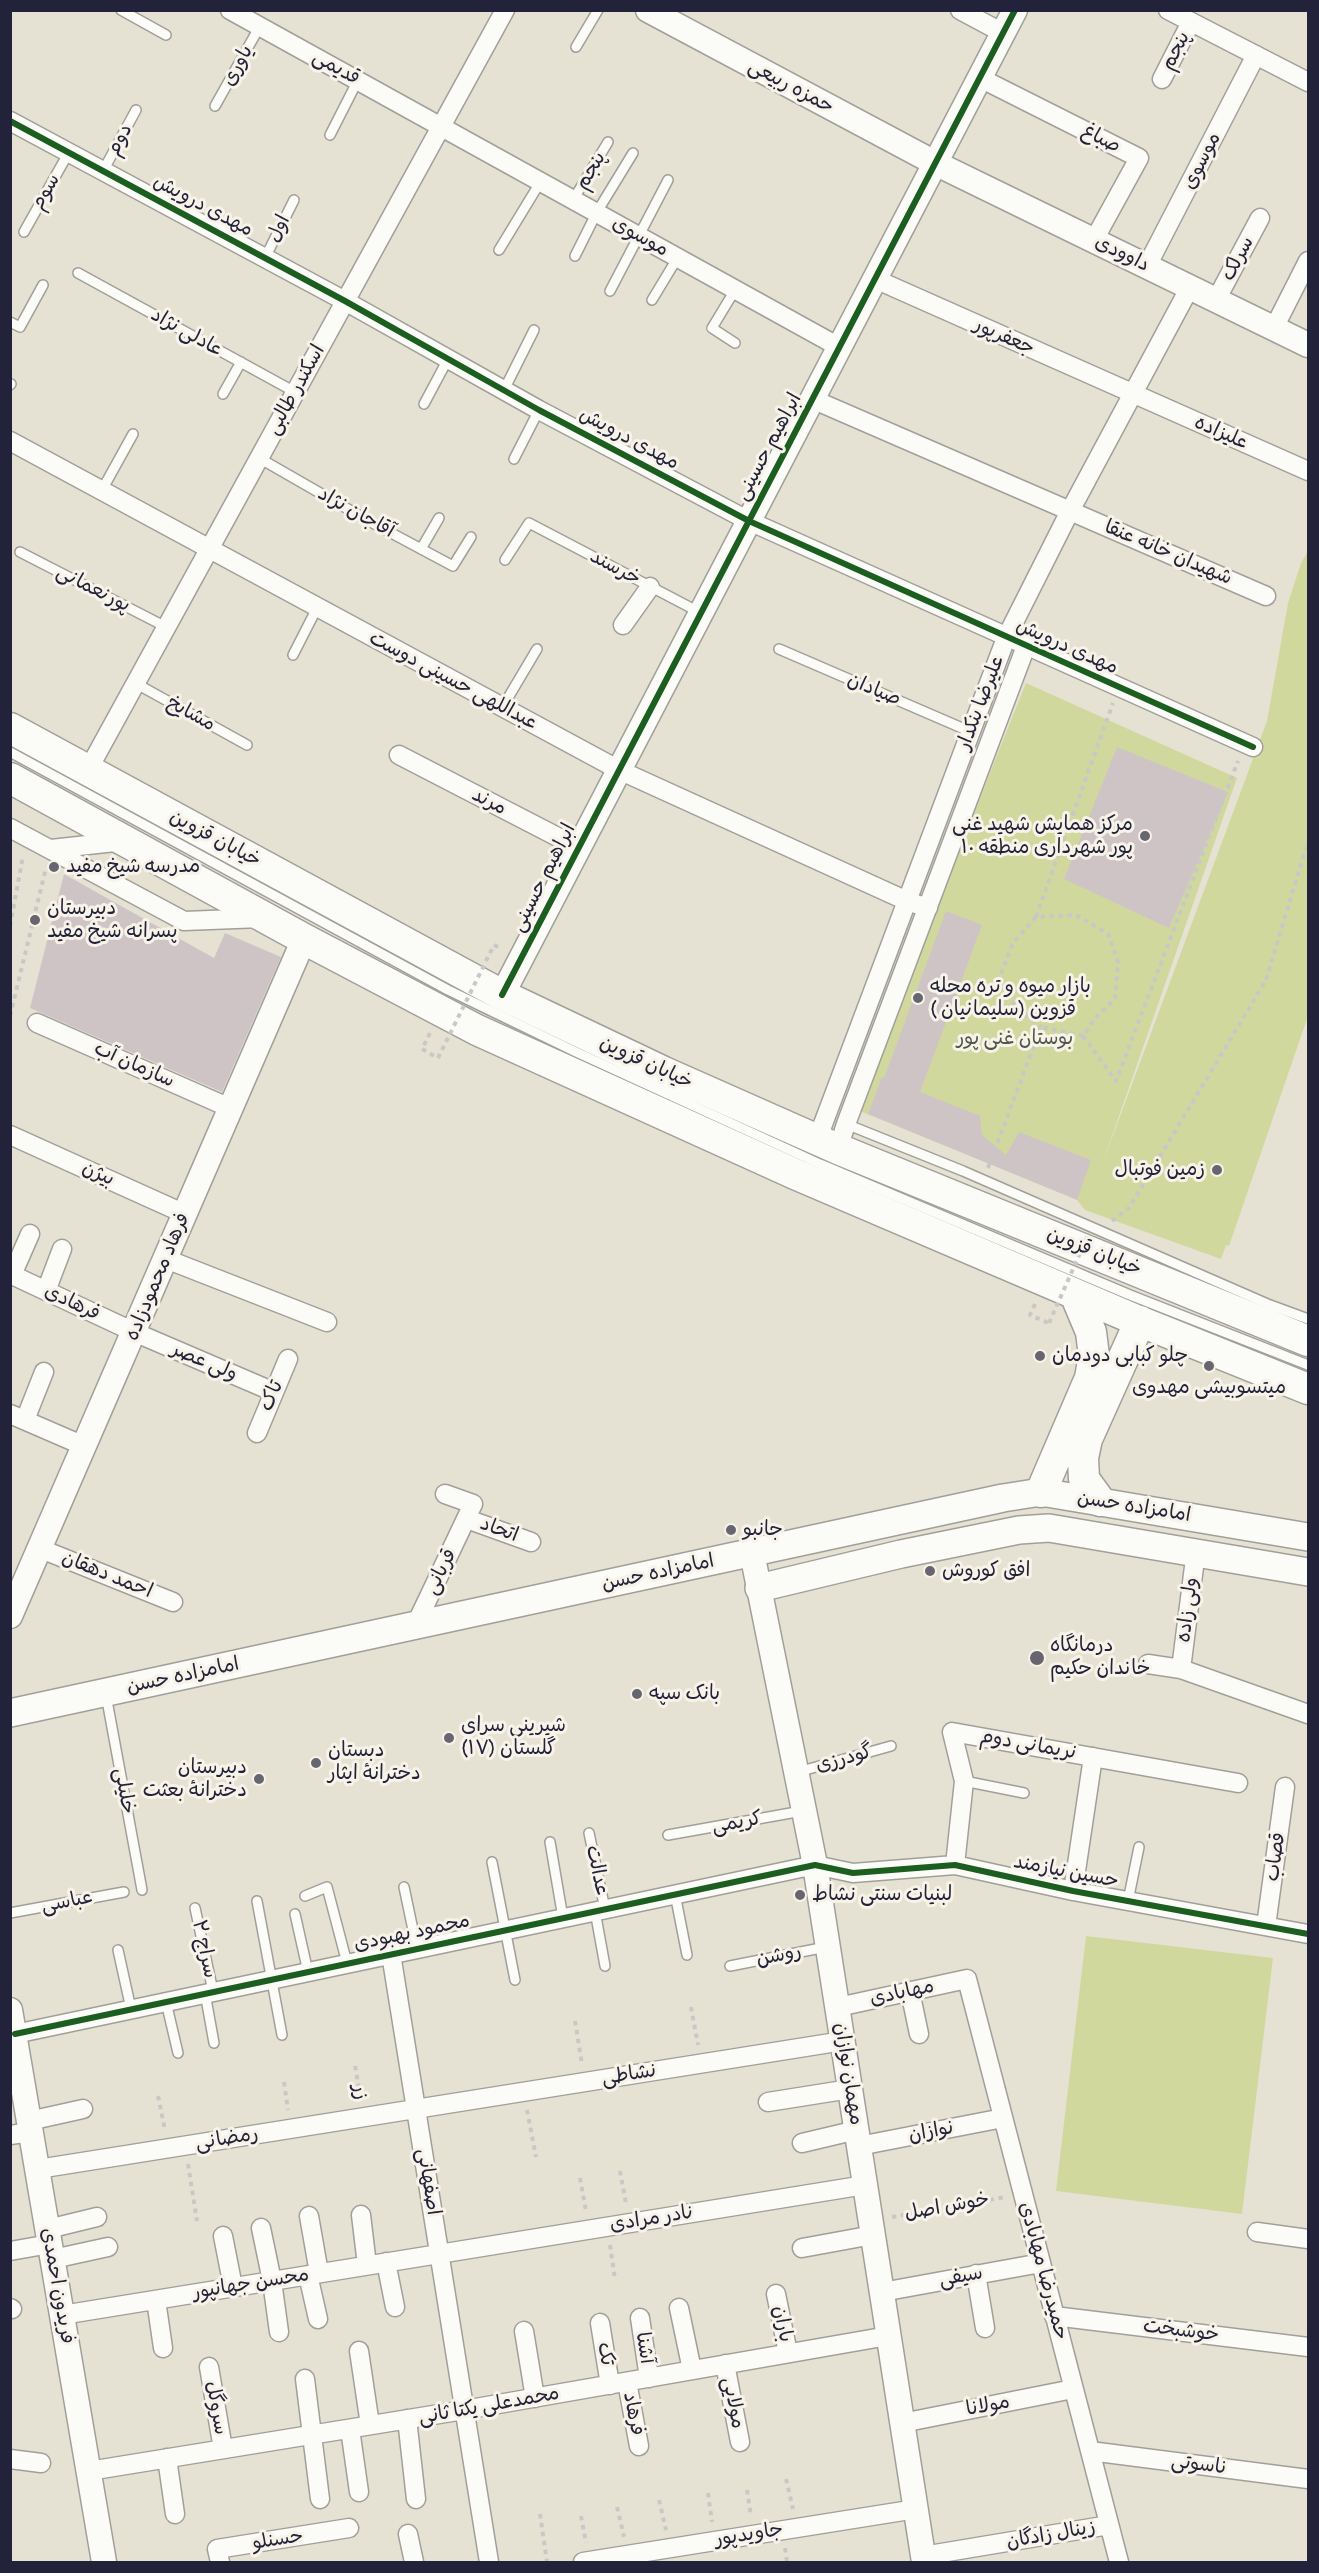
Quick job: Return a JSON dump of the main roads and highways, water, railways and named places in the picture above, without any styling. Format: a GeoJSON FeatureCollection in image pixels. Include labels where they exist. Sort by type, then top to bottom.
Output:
{"type":"FeatureCollection","features":[{"type":"Feature","properties":{"kind":"main road","name":"خیابان قزوین"},"geometry":{"type":"LineString","coordinates":[[10,728],[502,994],[664,1072],[834,1138],[1308,1341]]}},
{"type":"Feature","properties":{"kind":"main road","name":"خیابان قزوین"},"geometry":{"type":"LineString","coordinates":[[10,777],[304,939],[477,1030],[795,1174],[1140,1321],[1308,1389]]}},
{"type":"Feature","properties":{"kind":"main road"},"geometry":{"type":"LineString","coordinates":[[1041,1492],[1090,1378],[1094,1356],[1091,1332],[1076,1294]]}},
{"type":"Feature","properties":{"kind":"main road"},"geometry":{"type":"LineString","coordinates":[[1100,1501],[1084,1479],[1085,1449],[1140,1321]]}},
{"type":"Feature","properties":{"kind":"main road","name":"امامزاده حسن"},"geometry":{"type":"LineString","coordinates":[[10,1713],[1003,1498],[1041,1492],[1308,1537]]}},
{"type":"Feature","properties":{"kind":"main road","name":"امامزاده حسن"},"geometry":{"type":"LineString","coordinates":[[759,1588],[901,1554],[1019,1530],[1049,1528],[1196,1551],[1308,1572]]}},
{"type":"Feature","properties":{"kind":"place","name":"مرکز همایش شهید غنی پور شهرداری منطقه ۱۰"},"geometry":{"type":"Point","coordinates":[1145,836]}},
{"type":"Feature","properties":{"kind":"place","name":"مدرسه شیخ مفید"},"geometry":{"type":"Point","coordinates":[54,867]}},
{"type":"Feature","properties":{"kind":"place","name":"دبیرستان پسرانه شیخ مفید"},"geometry":{"type":"Point","coordinates":[35,920]}},
{"type":"Feature","properties":{"kind":"place","name":"بازار میوه و تره محله قزوین (سلیمانیان )"},"geometry":{"type":"Point","coordinates":[918,998]}},
{"type":"Feature","properties":{"kind":"place","name":"زمین فوتبال"},"geometry":{"type":"Point","coordinates":[1217,1170]}},
{"type":"Feature","properties":{"kind":"place","name":"چلو کبابی دودمان"},"geometry":{"type":"Point","coordinates":[1040,1356]}},
{"type":"Feature","properties":{"kind":"place","name":"میتسوبیشی مهدوی"},"geometry":{"type":"Point","coordinates":[1209,1366]}},
{"type":"Feature","properties":{"kind":"place","name":"جانبو"},"geometry":{"type":"Point","coordinates":[731,1530]}},
{"type":"Feature","properties":{"kind":"place","name":"افق کوروش"},"geometry":{"type":"Point","coordinates":[930,1571]}},
{"type":"Feature","properties":{"kind":"place","name":"درمانگاه خاندان حکیم"},"geometry":{"type":"Point","coordinates":[1037,1658]}},
{"type":"Feature","properties":{"kind":"place","name":"بانک سپه"},"geometry":{"type":"Point","coordinates":[637,1694]}},
{"type":"Feature","properties":{"kind":"place","name":"شیرینی سرای گلستان (۱۷)"},"geometry":{"type":"Point","coordinates":[449,1738]}},
{"type":"Feature","properties":{"kind":"place","name":"دبستان دخترانهٔ ایثار"},"geometry":{"type":"Point","coordinates":[316,1763]}},
{"type":"Feature","properties":{"kind":"place","name":"دبیرستان دخترانهٔ بعثت"},"geometry":{"type":"Point","coordinates":[259,1779]}},
{"type":"Feature","properties":{"kind":"place","name":"لبنیات سنتی نشاط"},"geometry":{"type":"Point","coordinates":[800,1895]}},
{"type":"Feature","properties":{"kind":"park label","name":"بوستان غنی پور"},"geometry":{"type":"Point","coordinates":[1015,1039]}}]}
